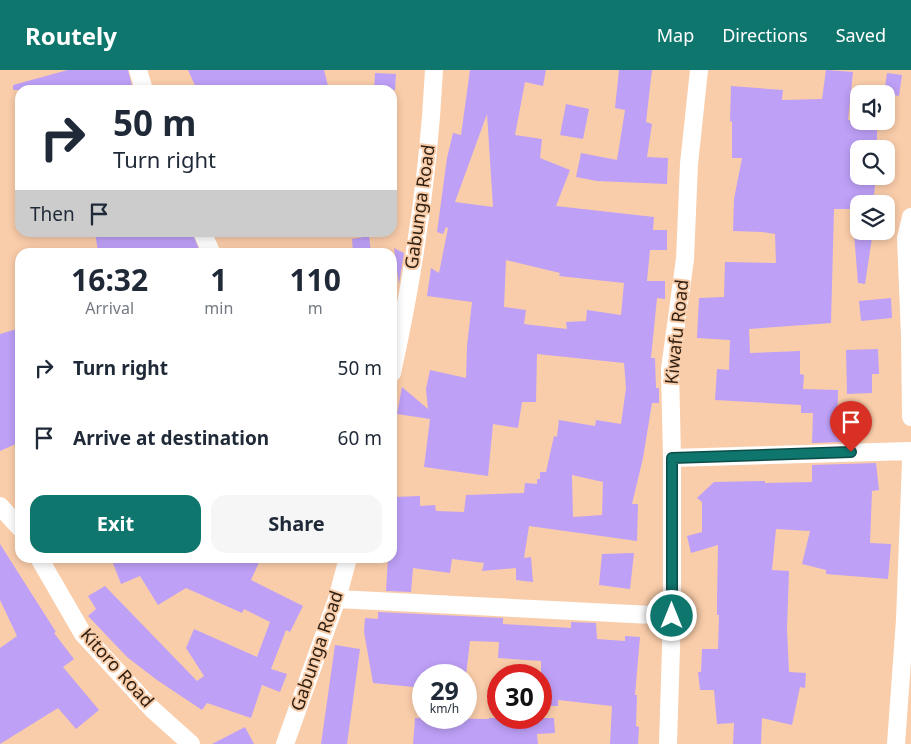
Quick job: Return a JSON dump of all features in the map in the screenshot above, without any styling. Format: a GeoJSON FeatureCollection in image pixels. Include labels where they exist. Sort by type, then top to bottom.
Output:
{"type":"FeatureCollection","features":[{"type":"Feature","properties":{"kind":"street"},"geometry":{"type":"LineString","coordinates":[[138,70],[142,85]]}},
{"type":"Feature","properties":{"kind":"street","name":"Gabunga Road"},"geometry":{"type":"LineString","coordinates":[[397,347],[419,234],[432,121],[434,70]]}},
{"type":"Feature","properties":{"kind":"street","name":"Kiwafu Road"},"geometry":{"type":"LineString","coordinates":[[668,744],[672,616],[670,368],[685,259],[689,164],[699,70]]}},
{"type":"Feature","properties":{"kind":"street"},"geometry":{"type":"LineString","coordinates":[[911,217],[906,238],[911,417]]}},
{"type":"Feature","properties":{"kind":"street"},"geometry":{"type":"LineString","coordinates":[[672,458],[911,451]]}},
{"type":"Feature","properties":{"kind":"street"},"geometry":{"type":"LineString","coordinates":[[896,744],[908,621],[911,461]]}},
{"type":"Feature","properties":{"kind":"street"},"geometry":{"type":"LineString","coordinates":[[0,506],[15,522]]}},
{"type":"Feature","properties":{"kind":"street","name":"Kitoro Road"},"geometry":{"type":"LineString","coordinates":[[42,563],[83,634],[152,708],[191,744]]}},
{"type":"Feature","properties":{"kind":"street","name":"Gabunga Road"},"geometry":{"type":"LineString","coordinates":[[285,744],[337,599],[347,563]]}},
{"type":"Feature","properties":{"kind":"street"},"geometry":{"type":"LineString","coordinates":[[337,599],[672,616]]}},
{"type":"Feature","properties":{"kind":"building"},"geometry":{"type":"Polygon","coordinates":[[[68,70],[128,70],[132,85],[15,85],[15,90],[13,90],[13,85],[68,70]]]}},
{"type":"Feature","properties":{"kind":"building"},"geometry":{"type":"Polygon","coordinates":[[[188,70],[324,70],[328,85],[195,85],[188,70]]]}},
{"type":"Feature","properties":{"kind":"building"},"geometry":{"type":"Polygon","coordinates":[[[470,70],[546,70],[543,86],[525,82],[515,135],[542,139],[540,158],[570,170],[556,206],[654,217],[653,230],[667,230],[667,250],[650,250],[647,281],[665,281],[665,299],[657,298],[651,358],[655,358],[656,388],[659,388],[659,403],[652,403],[643,458],[632,504],[638,504],[637,541],[529,526],[524,558],[531,557],[533,582],[516,580],[516,568],[482,571],[484,563],[452,559],[450,573],[413,568],[411,592],[386,591],[388,563],[397,563],[397,497],[420,496],[420,506],[435,505],[436,511],[464,512],[466,495],[524,493],[525,483],[537,484],[537,479],[540,479],[540,472],[546,472],[554,436],[557,437],[559,420],[595,426],[596,420],[621,424],[626,388],[624,363],[537,354],[536,402],[522,402],[518,428],[493,424],[488,476],[424,467],[430,419],[397,414],[402,387],[428,409],[426,389],[430,370],[466,378],[467,346],[472,302],[427,296],[431,268],[439,273],[448,228],[446,227],[443,234],[437,232],[447,158],[453,133],[461,135],[470,70]],[[487,114],[455,202],[493,207],[487,114]],[[506,260],[504,307],[526,310],[524,324],[567,329],[566,322],[586,321],[587,310],[621,315],[624,283],[559,276],[560,273],[506,260]],[[572,475],[573,517],[602,515],[603,482],[572,475]]]}},
{"type":"Feature","properties":{"kind":"building"},"geometry":{"type":"Polygon","coordinates":[[[619,70],[652,70],[646,122],[652,124],[647,157],[668,158],[667,184],[597,181],[576,177],[581,153],[617,160],[625,110],[615,108],[619,70]]]}},
{"type":"Feature","properties":{"kind":"building"},"geometry":{"type":"Polygon","coordinates":[[[826,70],[853,72],[852,85],[850,85],[848,120],[850,120],[850,130],[877,130],[877,140],[850,140],[850,185],[875,185],[874,195],[850,195],[850,209],[834,209],[831,323],[749,329],[750,353],[800,351],[800,374],[804,375],[803,389],[838,390],[837,437],[843,437],[843,442],[812,443],[813,413],[801,413],[801,405],[715,400],[717,369],[729,370],[730,340],[697,338],[699,298],[724,297],[725,262],[776,263],[775,234],[733,231],[734,199],[742,158],[732,158],[731,86],[783,90],[782,100],[822,99],[826,70]]]}},
{"type":"Feature","properties":{"kind":"building"},"geometry":{"type":"Polygon","coordinates":[[[375,73],[396,74],[395,85],[374,85],[375,73]]]}},
{"type":"Feature","properties":{"kind":"building"},"geometry":{"type":"Polygon","coordinates":[[[887,73],[902,75],[899,96],[895,95],[895,85],[885,85],[887,73]]]}},
{"type":"Feature","properties":{"kind":"building"},"geometry":{"type":"Polygon","coordinates":[[[566,104],[589,109],[583,139],[560,135],[566,104]]]}},
{"type":"Feature","properties":{"kind":"building"},"geometry":{"type":"Polygon","coordinates":[[[96,237],[194,237],[198,248],[97,248],[96,237]]]}},
{"type":"Feature","properties":{"kind":"building"},"geometry":{"type":"Polygon","coordinates":[[[369,237],[370,248],[353,248],[352,239],[369,237]]]}},
{"type":"Feature","properties":{"kind":"building"},"geometry":{"type":"Polygon","coordinates":[[[855,240],[872,240],[865,284],[858,283],[855,240]]]}},
{"type":"Feature","properties":{"kind":"building"},"geometry":{"type":"Polygon","coordinates":[[[397,250],[404,253],[399,284],[397,270],[397,250]]]}},
{"type":"Feature","properties":{"kind":"building"},"geometry":{"type":"Polygon","coordinates":[[[891,298],[892,318],[861,321],[859,301],[891,298]]]}},
{"type":"Feature","properties":{"kind":"building"},"geometry":{"type":"Polygon","coordinates":[[[15,330],[15,444],[0,451],[0,334],[15,330]]]}},
{"type":"Feature","properties":{"kind":"building"},"geometry":{"type":"Polygon","coordinates":[[[878,349],[879,374],[872,374],[872,393],[847,394],[846,350],[878,349]]]}},
{"type":"Feature","properties":{"kind":"building"},"geometry":{"type":"Polygon","coordinates":[[[876,463],[879,490],[872,491],[870,543],[891,544],[888,579],[826,574],[826,570],[802,564],[810,531],[776,529],[772,570],[789,571],[787,629],[789,672],[806,673],[805,688],[800,687],[792,725],[762,718],[761,744],[733,744],[734,723],[717,724],[714,690],[700,690],[698,672],[701,672],[702,649],[718,649],[718,545],[691,553],[687,536],[702,532],[702,502],[697,498],[714,482],[812,482],[812,465],[876,463]]]}},
{"type":"Feature","properties":{"kind":"building"},"geometry":{"type":"Polygon","coordinates":[[[0,544],[56,632],[54,633],[74,659],[63,667],[99,710],[76,729],[58,708],[0,744],[0,648],[17,636],[0,600],[0,544]]]}},
{"type":"Feature","properties":{"kind":"building"},"geometry":{"type":"Polygon","coordinates":[[[634,553],[630,589],[599,585],[602,554],[634,553]]]}},
{"type":"Feature","properties":{"kind":"building"},"geometry":{"type":"Polygon","coordinates":[[[113,563],[259,563],[251,580],[303,606],[290,632],[286,630],[271,669],[287,674],[280,692],[262,685],[251,718],[207,703],[202,710],[157,680],[127,657],[88,616],[96,609],[88,596],[105,586],[197,681],[204,676],[186,648],[194,629],[257,657],[270,622],[244,609],[242,613],[186,588],[158,605],[140,576],[121,584],[113,563]]]}},
{"type":"Feature","properties":{"kind":"building"},"geometry":{"type":"Polygon","coordinates":[[[378,612],[503,618],[503,624],[571,628],[571,622],[596,623],[597,639],[625,641],[625,636],[640,637],[635,695],[637,695],[636,726],[639,727],[638,744],[610,744],[612,706],[558,700],[558,706],[552,706],[552,664],[541,664],[541,661],[498,658],[499,642],[470,641],[467,664],[412,664],[412,687],[373,683],[364,632],[365,618],[378,619],[378,612]]]}},
{"type":"Feature","properties":{"kind":"building"},"geometry":{"type":"Polygon","coordinates":[[[335,645],[360,649],[347,744],[321,744],[335,645]]]}},
{"type":"Feature","properties":{"kind":"building"},"geometry":{"type":"Polygon","coordinates":[[[552,718],[554,718],[555,733],[537,734],[538,744],[413,744],[414,729],[477,729],[477,719],[487,719],[487,729],[552,729],[552,718]]]}},
{"type":"Feature","properties":{"kind":"building"},"geometry":{"type":"Polygon","coordinates":[[[245,727],[254,744],[212,744],[245,727]]]}},
{"type":"Feature","properties":{"kind":"route"},"geometry":{"type":"LineString","coordinates":[[672,616],[672,458],[851,452]]}}]}
